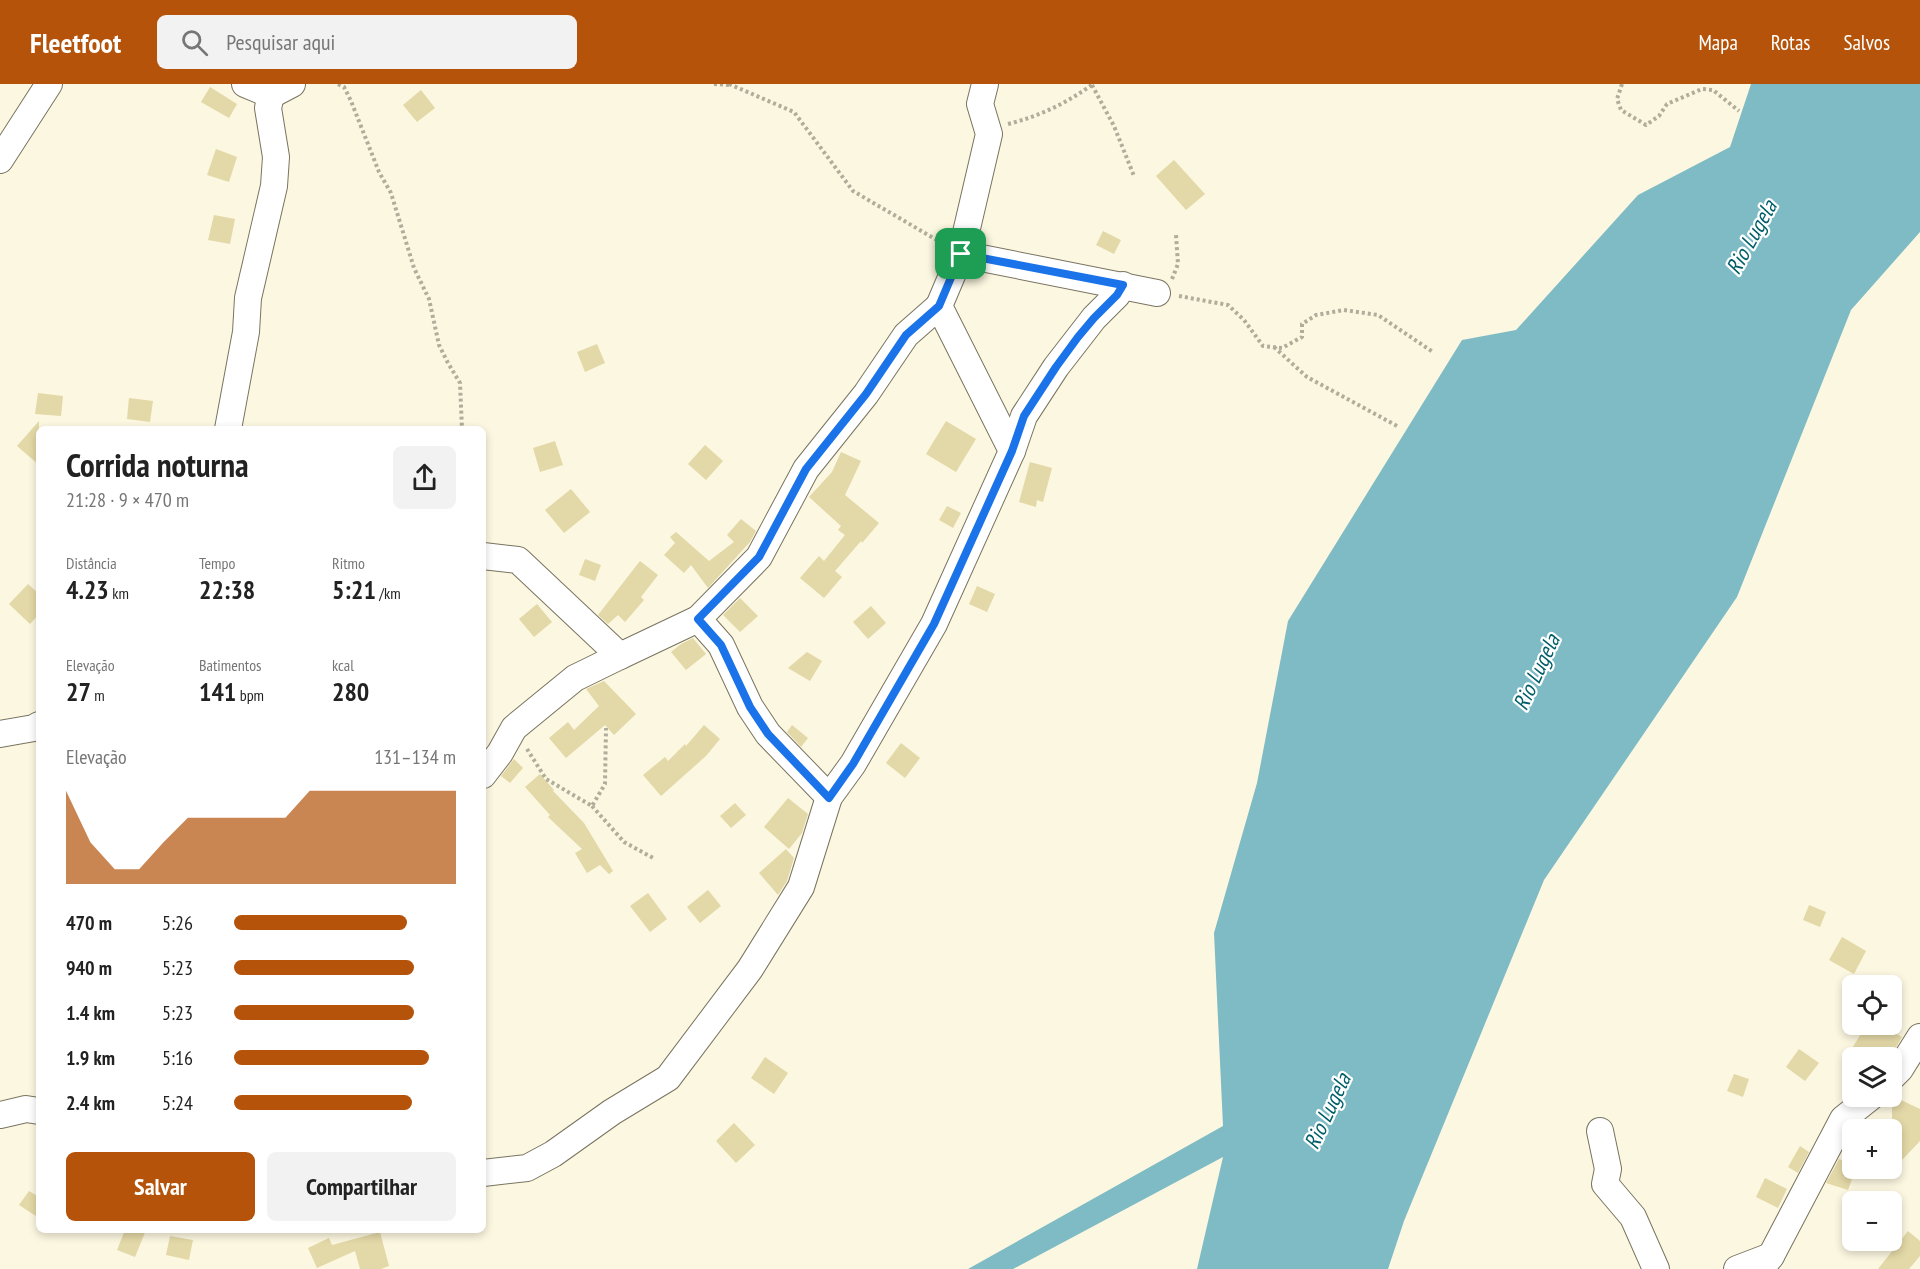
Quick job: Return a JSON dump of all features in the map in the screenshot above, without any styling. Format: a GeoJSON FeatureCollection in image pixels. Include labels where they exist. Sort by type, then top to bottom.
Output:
{"type":"FeatureCollection","features":[{"type":"Feature","properties":{"kind":"street"},"geometry":{"type":"LineString","coordinates":[[0,160],[49,84]]}},
{"type":"Feature","properties":{"kind":"street"},"geometry":{"type":"LineString","coordinates":[[229,426],[246,332],[248,298],[274,186],[276,157],[268,108],[281,89],[245,84]]}},
{"type":"Feature","properties":{"kind":"street"},"geometry":{"type":"LineString","coordinates":[[486,771],[500,753],[514,728],[575,678],[698,619],[759,557],[806,469],[866,394],[906,335],[939,306],[961,254],[989,134],[980,104],[985,84]]}},
{"type":"Feature","properties":{"kind":"street"},"geometry":{"type":"LineString","coordinates":[[961,254],[1157,292]]}},
{"type":"Feature","properties":{"kind":"street"},"geometry":{"type":"LineString","coordinates":[[486,1173],[527,1168],[554,1154],[612,1112],[668,1078],[750,969],[801,887],[829,798],[853,764],[934,624],[1012,451],[1024,416],[1056,367],[1123,285]]}},
{"type":"Feature","properties":{"kind":"street"},"geometry":{"type":"LineString","coordinates":[[939,306],[1012,451]]}},
{"type":"Feature","properties":{"kind":"street"},"geometry":{"type":"LineString","coordinates":[[486,556],[518,560],[620,656]]}},
{"type":"Feature","properties":{"kind":"street"},"geometry":{"type":"LineString","coordinates":[[698,619],[721,645],[750,707],[768,734],[829,798]]}},
{"type":"Feature","properties":{"kind":"street"},"geometry":{"type":"LineString","coordinates":[[0,734],[36,727]]}},
{"type":"Feature","properties":{"kind":"street"},"geometry":{"type":"LineString","coordinates":[[1902,1066],[1920,1037]]}},
{"type":"Feature","properties":{"kind":"street"},"geometry":{"type":"LineString","coordinates":[[1737,1269],[1766,1262],[1843,1119],[1858,1107]]}},
{"type":"Feature","properties":{"kind":"street"},"geometry":{"type":"LineString","coordinates":[[0,1116],[26,1109],[36,1111]]}},
{"type":"Feature","properties":{"kind":"street"},"geometry":{"type":"LineString","coordinates":[[1600,1131],[1608,1168],[1605,1184],[1634,1217],[1656,1269]]}},
{"type":"Feature","properties":{"kind":"path"},"geometry":{"type":"LineString","coordinates":[[338,84],[344,87],[351,101],[379,172],[391,193],[414,268],[429,299],[440,345],[460,382],[462,426]]}},
{"type":"Feature","properties":{"kind":"path"},"geometry":{"type":"LineString","coordinates":[[714,84],[730,85],[794,112],[853,190],[961,254]]}},
{"type":"Feature","properties":{"kind":"path"},"geometry":{"type":"LineString","coordinates":[[989,134],[997,126],[1033,118],[1071,99],[1093,84],[1114,126],[1134,176]]}},
{"type":"Feature","properties":{"kind":"path"},"geometry":{"type":"LineString","coordinates":[[1622,84],[1617,99],[1621,110],[1646,125],[1659,116],[1667,104],[1702,88],[1713,90],[1739,111]]}},
{"type":"Feature","properties":{"kind":"path"},"geometry":{"type":"LineString","coordinates":[[1157,292],[1170,287],[1178,264],[1176,235]]}},
{"type":"Feature","properties":{"kind":"path"},"geometry":{"type":"LineString","coordinates":[[1157,292],[1228,305],[1244,320],[1263,346],[1282,348],[1302,337],[1302,324],[1316,315],[1344,310],[1378,315],[1433,352]]}},
{"type":"Feature","properties":{"kind":"path"},"geometry":{"type":"LineString","coordinates":[[1274,347],[1307,377],[1399,427]]}},
{"type":"Feature","properties":{"kind":"path"},"geometry":{"type":"LineString","coordinates":[[514,728],[546,779],[592,806],[624,842],[655,859]]}},
{"type":"Feature","properties":{"kind":"path"},"geometry":{"type":"LineString","coordinates":[[592,806],[605,784],[606,728]]}},
{"type":"Feature","properties":{"kind":"water","name":"Rio Lugela"},"geometry":{"type":"Polygon","coordinates":[[[1751,84],[1920,84],[1920,232],[1851,310],[1737,597],[1544,880],[1404,1221],[1388,1269],[1197,1269],[1223,1157],[1013,1269],[968,1269],[1223,1126],[1214,933],[1257,783],[1288,621],[1462,340],[1516,330],[1638,195],[1730,147],[1751,84]]]}},
{"type":"Feature","properties":{"kind":"building"},"geometry":{"type":"Polygon","coordinates":[[[210,87],[237,104],[229,118],[201,102],[210,87]]]}},
{"type":"Feature","properties":{"kind":"building"},"geometry":{"type":"Polygon","coordinates":[[[421,90],[435,108],[417,122],[403,105],[421,90]]]}},
{"type":"Feature","properties":{"kind":"building"},"geometry":{"type":"Polygon","coordinates":[[[216,149],[237,157],[229,182],[207,175],[216,149]]]}},
{"type":"Feature","properties":{"kind":"building"},"geometry":{"type":"Polygon","coordinates":[[[1174,160],[1205,194],[1186,210],[1156,176],[1174,160]]]}},
{"type":"Feature","properties":{"kind":"building"},"geometry":{"type":"Polygon","coordinates":[[[214,215],[235,219],[230,244],[208,240],[214,215]]]}},
{"type":"Feature","properties":{"kind":"building"},"geometry":{"type":"Polygon","coordinates":[[[1103,231],[1121,240],[1114,254],[1096,245],[1103,231]]]}},
{"type":"Feature","properties":{"kind":"building"},"geometry":{"type":"Polygon","coordinates":[[[597,344],[605,363],[585,372],[577,352],[597,344]]]}},
{"type":"Feature","properties":{"kind":"building"},"geometry":{"type":"Polygon","coordinates":[[[38,393],[63,396],[61,416],[35,414],[38,393]]]}},
{"type":"Feature","properties":{"kind":"building"},"geometry":{"type":"Polygon","coordinates":[[[129,398],[153,401],[150,422],[127,419],[129,398]]]}},
{"type":"Feature","properties":{"kind":"building"},"geometry":{"type":"Polygon","coordinates":[[[39,421],[39,426],[36,426],[36,462],[17,446],[39,421]]]}},
{"type":"Feature","properties":{"kind":"building"},"geometry":{"type":"Polygon","coordinates":[[[946,421],[976,439],[956,472],[926,454],[946,421]]]}},
{"type":"Feature","properties":{"kind":"building"},"geometry":{"type":"Polygon","coordinates":[[[555,441],[563,465],[540,472],[533,448],[555,441]]]}},
{"type":"Feature","properties":{"kind":"building"},"geometry":{"type":"Polygon","coordinates":[[[705,445],[723,461],[706,480],[688,464],[705,445]]]}},
{"type":"Feature","properties":{"kind":"building"},"geometry":{"type":"Polygon","coordinates":[[[841,452],[861,461],[845,495],[879,523],[835,571],[842,577],[824,598],[800,578],[819,556],[824,561],[845,535],[838,530],[841,526],[809,497],[832,472],[841,452]]]}},
{"type":"Feature","properties":{"kind":"building"},"geometry":{"type":"Polygon","coordinates":[[[1030,462],[1052,468],[1043,502],[1037,500],[1036,507],[1019,502],[1030,462]]]}},
{"type":"Feature","properties":{"kind":"building"},"geometry":{"type":"Polygon","coordinates":[[[571,489],[590,512],[564,533],[545,510],[571,489]]]}},
{"type":"Feature","properties":{"kind":"building"},"geometry":{"type":"Polygon","coordinates":[[[947,506],[961,513],[953,528],[939,520],[947,506]]]}},
{"type":"Feature","properties":{"kind":"building"},"geometry":{"type":"Polygon","coordinates":[[[741,519],[756,531],[750,542],[708,588],[691,565],[684,573],[664,555],[675,543],[670,537],[676,532],[709,561],[734,542],[727,535],[741,519]]]}},
{"type":"Feature","properties":{"kind":"building"},"geometry":{"type":"Polygon","coordinates":[[[585,559],[601,565],[595,581],[579,575],[585,559]]]}},
{"type":"Feature","properties":{"kind":"building"},"geometry":{"type":"Polygon","coordinates":[[[640,561],[658,575],[641,597],[644,600],[625,622],[618,615],[608,624],[598,615],[640,561]]]}},
{"type":"Feature","properties":{"kind":"building"},"geometry":{"type":"Polygon","coordinates":[[[28,584],[36,591],[36,617],[30,624],[9,604],[28,584]]]}},
{"type":"Feature","properties":{"kind":"building"},"geometry":{"type":"Polygon","coordinates":[[[977,586],[995,594],[987,612],[969,604],[977,586]]]}},
{"type":"Feature","properties":{"kind":"building"},"geometry":{"type":"Polygon","coordinates":[[[740,598],[758,616],[740,632],[723,615],[740,598]]]}},
{"type":"Feature","properties":{"kind":"building"},"geometry":{"type":"Polygon","coordinates":[[[537,604],[552,622],[534,637],[519,619],[537,604]]]}},
{"type":"Feature","properties":{"kind":"building"},"geometry":{"type":"Polygon","coordinates":[[[871,606],[886,623],[868,639],[853,622],[871,606]]]}},
{"type":"Feature","properties":{"kind":"building"},"geometry":{"type":"Polygon","coordinates":[[[693,638],[706,654],[686,670],[671,652],[693,638]]]}},
{"type":"Feature","properties":{"kind":"building"},"geometry":{"type":"Polygon","coordinates":[[[807,652],[822,661],[810,681],[788,668],[807,652]]]}},
{"type":"Feature","properties":{"kind":"building"},"geometry":{"type":"Polygon","coordinates":[[[604,681],[636,714],[614,735],[605,725],[566,758],[549,738],[568,722],[574,730],[599,706],[586,689],[604,681]]]}},
{"type":"Feature","properties":{"kind":"building"},"geometry":{"type":"Polygon","coordinates":[[[704,725],[720,739],[706,756],[661,796],[643,775],[665,757],[668,761],[685,744],[686,746],[704,725]]]}},
{"type":"Feature","properties":{"kind":"building"},"geometry":{"type":"Polygon","coordinates":[[[792,725],[808,738],[801,747],[787,732],[792,725]]]}},
{"type":"Feature","properties":{"kind":"building"},"geometry":{"type":"Polygon","coordinates":[[[901,743],[920,758],[905,778],[886,763],[901,743]]]}},
{"type":"Feature","properties":{"kind":"building"},"geometry":{"type":"Polygon","coordinates":[[[514,759],[523,768],[510,783],[501,776],[514,759]]]}},
{"type":"Feature","properties":{"kind":"building"},"geometry":{"type":"Polygon","coordinates":[[[540,774],[584,823],[613,871],[609,874],[600,865],[587,873],[575,853],[582,849],[548,817],[550,815],[525,787],[540,774]]]}},
{"type":"Feature","properties":{"kind":"building"},"geometry":{"type":"Polygon","coordinates":[[[788,798],[808,814],[802,833],[789,849],[764,827],[788,798]]]}},
{"type":"Feature","properties":{"kind":"building"},"geometry":{"type":"Polygon","coordinates":[[[735,803],[746,815],[731,828],[720,816],[735,803]]]}},
{"type":"Feature","properties":{"kind":"building"},"geometry":{"type":"Polygon","coordinates":[[[786,849],[794,858],[787,881],[778,895],[759,873],[786,849]]]}},
{"type":"Feature","properties":{"kind":"building"},"geometry":{"type":"Polygon","coordinates":[[[708,890],[721,906],[700,923],[687,907],[708,890]]]}},
{"type":"Feature","properties":{"kind":"building"},"geometry":{"type":"Polygon","coordinates":[[[648,893],[667,919],[650,932],[630,906],[648,893]]]}},
{"type":"Feature","properties":{"kind":"building"},"geometry":{"type":"Polygon","coordinates":[[[1809,905],[1826,912],[1820,927],[1803,920],[1809,905]]]}},
{"type":"Feature","properties":{"kind":"building"},"geometry":{"type":"Polygon","coordinates":[[[1842,937],[1866,951],[1854,974],[1829,960],[1842,937]]]}},
{"type":"Feature","properties":{"kind":"building"},"geometry":{"type":"Polygon","coordinates":[[[1860,1035],[1899,1035],[1902,1037],[1896,1047],[1853,1047],[1860,1035]]]}},
{"type":"Feature","properties":{"kind":"building"},"geometry":{"type":"Polygon","coordinates":[[[1799,1049],[1819,1063],[1805,1081],[1786,1067],[1799,1049]]]}},
{"type":"Feature","properties":{"kind":"building"},"geometry":{"type":"Polygon","coordinates":[[[765,1057],[788,1073],[774,1094],[751,1078],[765,1057]]]}},
{"type":"Feature","properties":{"kind":"building"},"geometry":{"type":"Polygon","coordinates":[[[1734,1074],[1749,1079],[1743,1097],[1727,1091],[1734,1074]]]}},
{"type":"Feature","properties":{"kind":"building"},"geometry":{"type":"Polygon","coordinates":[[[1902,1100],[1920,1109],[1920,1141],[1902,1160],[1902,1119],[1892,1119],[1892,1107],[1902,1107],[1902,1100]]]}},
{"type":"Feature","properties":{"kind":"building"},"geometry":{"type":"Polygon","coordinates":[[[734,1123],[755,1145],[736,1163],[716,1141],[734,1123]]]}},
{"type":"Feature","properties":{"kind":"building"},"geometry":{"type":"Polygon","coordinates":[[[1800,1146],[1809,1152],[1798,1173],[1788,1167],[1800,1146]]]}},
{"type":"Feature","properties":{"kind":"building"},"geometry":{"type":"Polygon","coordinates":[[[1839,1159],[1842,1160],[1842,1179],[1852,1179],[1848,1190],[1826,1183],[1839,1159]]]}},
{"type":"Feature","properties":{"kind":"building"},"geometry":{"type":"Polygon","coordinates":[[[1765,1178],[1787,1189],[1778,1208],[1756,1197],[1765,1178]]]}},
{"type":"Feature","properties":{"kind":"building"},"geometry":{"type":"Polygon","coordinates":[[[29,1191],[36,1195],[36,1216],[19,1205],[29,1191]]]}},
{"type":"Feature","properties":{"kind":"building"},"geometry":{"type":"Polygon","coordinates":[[[1908,1231],[1920,1241],[1920,1256],[1909,1269],[1878,1269],[1892,1251],[1902,1251],[1902,1239],[1908,1231]]]}},
{"type":"Feature","properties":{"kind":"building"},"geometry":{"type":"Polygon","coordinates":[[[124,1233],[145,1233],[135,1257],[117,1250],[124,1233]]]}},
{"type":"Feature","properties":{"kind":"building"},"geometry":{"type":"Polygon","coordinates":[[[380,1233],[389,1266],[381,1269],[360,1269],[355,1251],[317,1268],[308,1248],[329,1238],[332,1245],[380,1233]]]}},
{"type":"Feature","properties":{"kind":"building"},"geometry":{"type":"Polygon","coordinates":[[[170,1236],[193,1240],[189,1260],[166,1255],[170,1236]]]}},
{"type":"Feature","properties":{"kind":"route"},"geometry":{"type":"LineString","coordinates":[[961,254],[1123,285],[1117,295],[1104,306],[1078,337],[1024,416],[1012,451],[934,624],[853,764],[829,798],[768,734],[750,707],[721,645],[698,619],[759,557],[806,469],[866,394],[906,335],[939,306],[961,254]]}}]}
